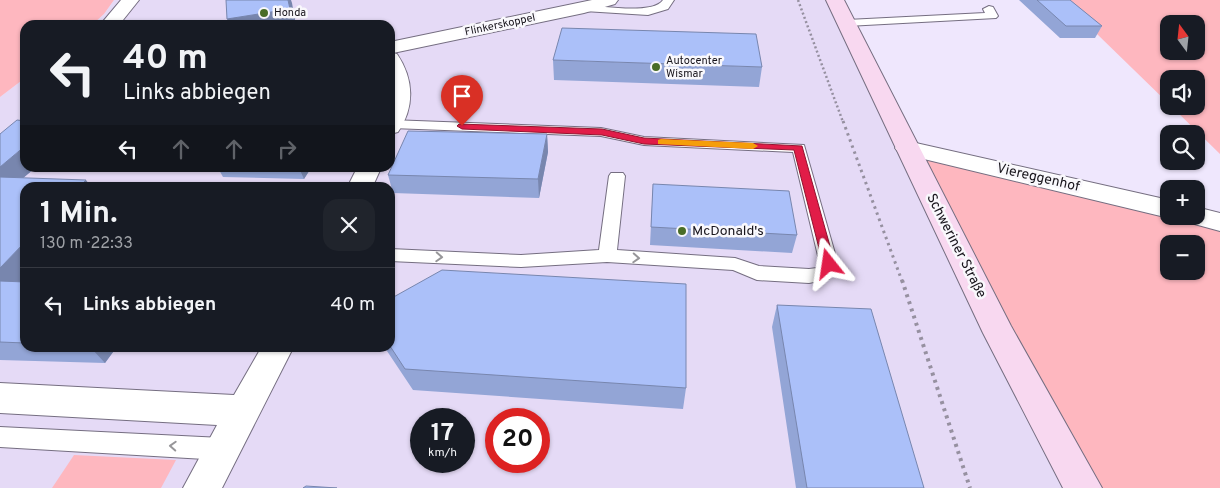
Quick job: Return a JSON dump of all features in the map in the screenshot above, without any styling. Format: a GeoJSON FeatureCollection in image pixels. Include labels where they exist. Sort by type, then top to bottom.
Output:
{"type":"FeatureCollection","features":[{"type":"Feature","properties":{"kind":"main road","name":"Schweriner Straße"},"geometry":{"type":"LineString","coordinates":[[836,0],[999,333],[1083,488]]}},
{"type":"Feature","properties":{"kind":"street"},"geometry":{"type":"LineString","coordinates":[[113,20],[130,0]]}},
{"type":"Feature","properties":{"kind":"street","name":"Flinkerskoppel"},"geometry":{"type":"LineString","coordinates":[[395,47],[584,8],[609,0]]}},
{"type":"Feature","properties":{"kind":"street"},"geometry":{"type":"LineString","coordinates":[[395,68],[400,77],[402,93],[395,114]]}},
{"type":"Feature","properties":{"kind":"street","name":"Viereggenhof"},"geometry":{"type":"LineString","coordinates":[[907,148],[1160,207]]}},
{"type":"Feature","properties":{"kind":"street"},"geometry":{"type":"LineString","coordinates":[[1205,218],[1220,222]]}},
{"type":"Feature","properties":{"kind":"street"},"geometry":{"type":"LineString","coordinates":[[202,488],[275,352]]}},
{"type":"Feature","properties":{"kind":"street"},"geometry":{"type":"LineString","coordinates":[[0,398],[242,411]]}},
{"type":"Feature","properties":{"kind":"lane"},"geometry":{"type":"LineString","coordinates":[[618,0],[621,8],[637,12]]}},
{"type":"Feature","properties":{"kind":"lane"},"geometry":{"type":"LineString","coordinates":[[584,8],[637,12],[661,9],[669,0]]}},
{"type":"Feature","properties":{"kind":"lane"},"geometry":{"type":"LineString","coordinates":[[847,23],[992,16],[990,9]]}},
{"type":"Feature","properties":{"kind":"lane"},"geometry":{"type":"LineString","coordinates":[[395,126],[590,131],[621,135],[644,141],[799,148],[829,264],[823,274],[791,276],[757,273],[735,264],[607,256],[521,262],[395,255]]}},
{"type":"Feature","properties":{"kind":"lane"},"geometry":{"type":"LineString","coordinates":[[607,256],[617,176]]}},
{"type":"Feature","properties":{"kind":"lane"},"geometry":{"type":"LineString","coordinates":[[0,437],[222,449]]}},
{"type":"Feature","properties":{"kind":"path"},"geometry":{"type":"LineString","coordinates":[[798,0],[914,313],[970,488]]}},
{"type":"Feature","properties":{"kind":"shaded area"},"geometry":{"type":"Polygon","coordinates":[[[0,0],[114,0],[97,20],[20,20],[20,82],[0,97],[0,0]]]}},
{"type":"Feature","properties":{"kind":"shaded area"},"geometry":{"type":"Polygon","coordinates":[[[114,0],[836,0],[1088,488],[0,488],[0,97],[20,82],[20,172],[395,172],[395,20],[97,20],[114,0]]]}},
{"type":"Feature","properties":{"kind":"shaded area"},"geometry":{"type":"Polygon","coordinates":[[[1062,0],[1220,0],[1220,154],[1205,139],[1205,125],[1190,125],[1180,115],[1205,115],[1205,70],[1160,70],[1160,95],[1062,0]]]}},
{"type":"Feature","properties":{"kind":"shaded area"},"geometry":{"type":"Polygon","coordinates":[[[917,151],[1160,214],[1160,225],[1205,225],[1205,218],[1220,222],[1220,488],[1077,488],[917,151]]]}},
{"type":"Feature","properties":{"kind":"shaded area"},"geometry":{"type":"Polygon","coordinates":[[[74,455],[176,460],[161,488],[52,488],[74,455]]]}},
{"type":"Feature","properties":{"kind":"building"},"geometry":{"type":"Polygon","coordinates":[[[226,0],[288,0],[290,9],[227,19],[226,0]]]}},
{"type":"Feature","properties":{"kind":"building"},"geometry":{"type":"Polygon","coordinates":[[[1037,0],[1070,0],[1102,26],[1066,26],[1037,0]]]}},
{"type":"Feature","properties":{"kind":"building"},"geometry":{"type":"Polygon","coordinates":[[[562,28],[756,34],[762,67],[553,60],[562,28]]]}},
{"type":"Feature","properties":{"kind":"building"},"geometry":{"type":"Polygon","coordinates":[[[17,120],[20,120],[20,150],[0,167],[0,134],[17,120]]]}},
{"type":"Feature","properties":{"kind":"building"},"geometry":{"type":"Polygon","coordinates":[[[408,131],[547,134],[538,179],[388,175],[389,172],[395,172],[395,160],[408,131]]]}},
{"type":"Feature","properties":{"kind":"building"},"geometry":{"type":"Polygon","coordinates":[[[0,177],[86,180],[84,182],[20,182],[20,247],[0,268],[0,177]]]}},
{"type":"Feature","properties":{"kind":"building"},"geometry":{"type":"Polygon","coordinates":[[[653,184],[789,191],[797,235],[651,227],[653,184]]]}},
{"type":"Feature","properties":{"kind":"building"},"geometry":{"type":"Polygon","coordinates":[[[442,270],[686,284],[686,388],[405,369],[394,352],[395,296],[442,270]]]}},
{"type":"Feature","properties":{"kind":"building"},"geometry":{"type":"Polygon","coordinates":[[[0,281],[20,282],[20,343],[0,342],[0,281]]]}},
{"type":"Feature","properties":{"kind":"building"},"geometry":{"type":"Polygon","coordinates":[[[777,305],[871,309],[924,488],[807,488],[777,305]]]}},
{"type":"Feature","properties":{"kind":"building"},"geometry":{"type":"Polygon","coordinates":[[[306,486],[337,488],[303,488],[306,486]]]}},
{"type":"Feature","properties":{"kind":"slow traffic"},"geometry":{"type":"LineString","coordinates":[[661,142],[753,146]]}},
{"type":"Feature","properties":{"kind":"place","name":"Honda"},"geometry":{"type":"Point","coordinates":[264,13]}},
{"type":"Feature","properties":{"kind":"place","name":"Autocenter Wismar"},"geometry":{"type":"Point","coordinates":[656,67]}},
{"type":"Feature","properties":{"kind":"place","name":"McDonald's"},"geometry":{"type":"Point","coordinates":[682,231]}},
{"type":"Feature","properties":{"kind":"route"},"geometry":{"type":"LineString","coordinates":[[462,126],[602,132],[644,141],[799,148],[829,264]]}}]}
